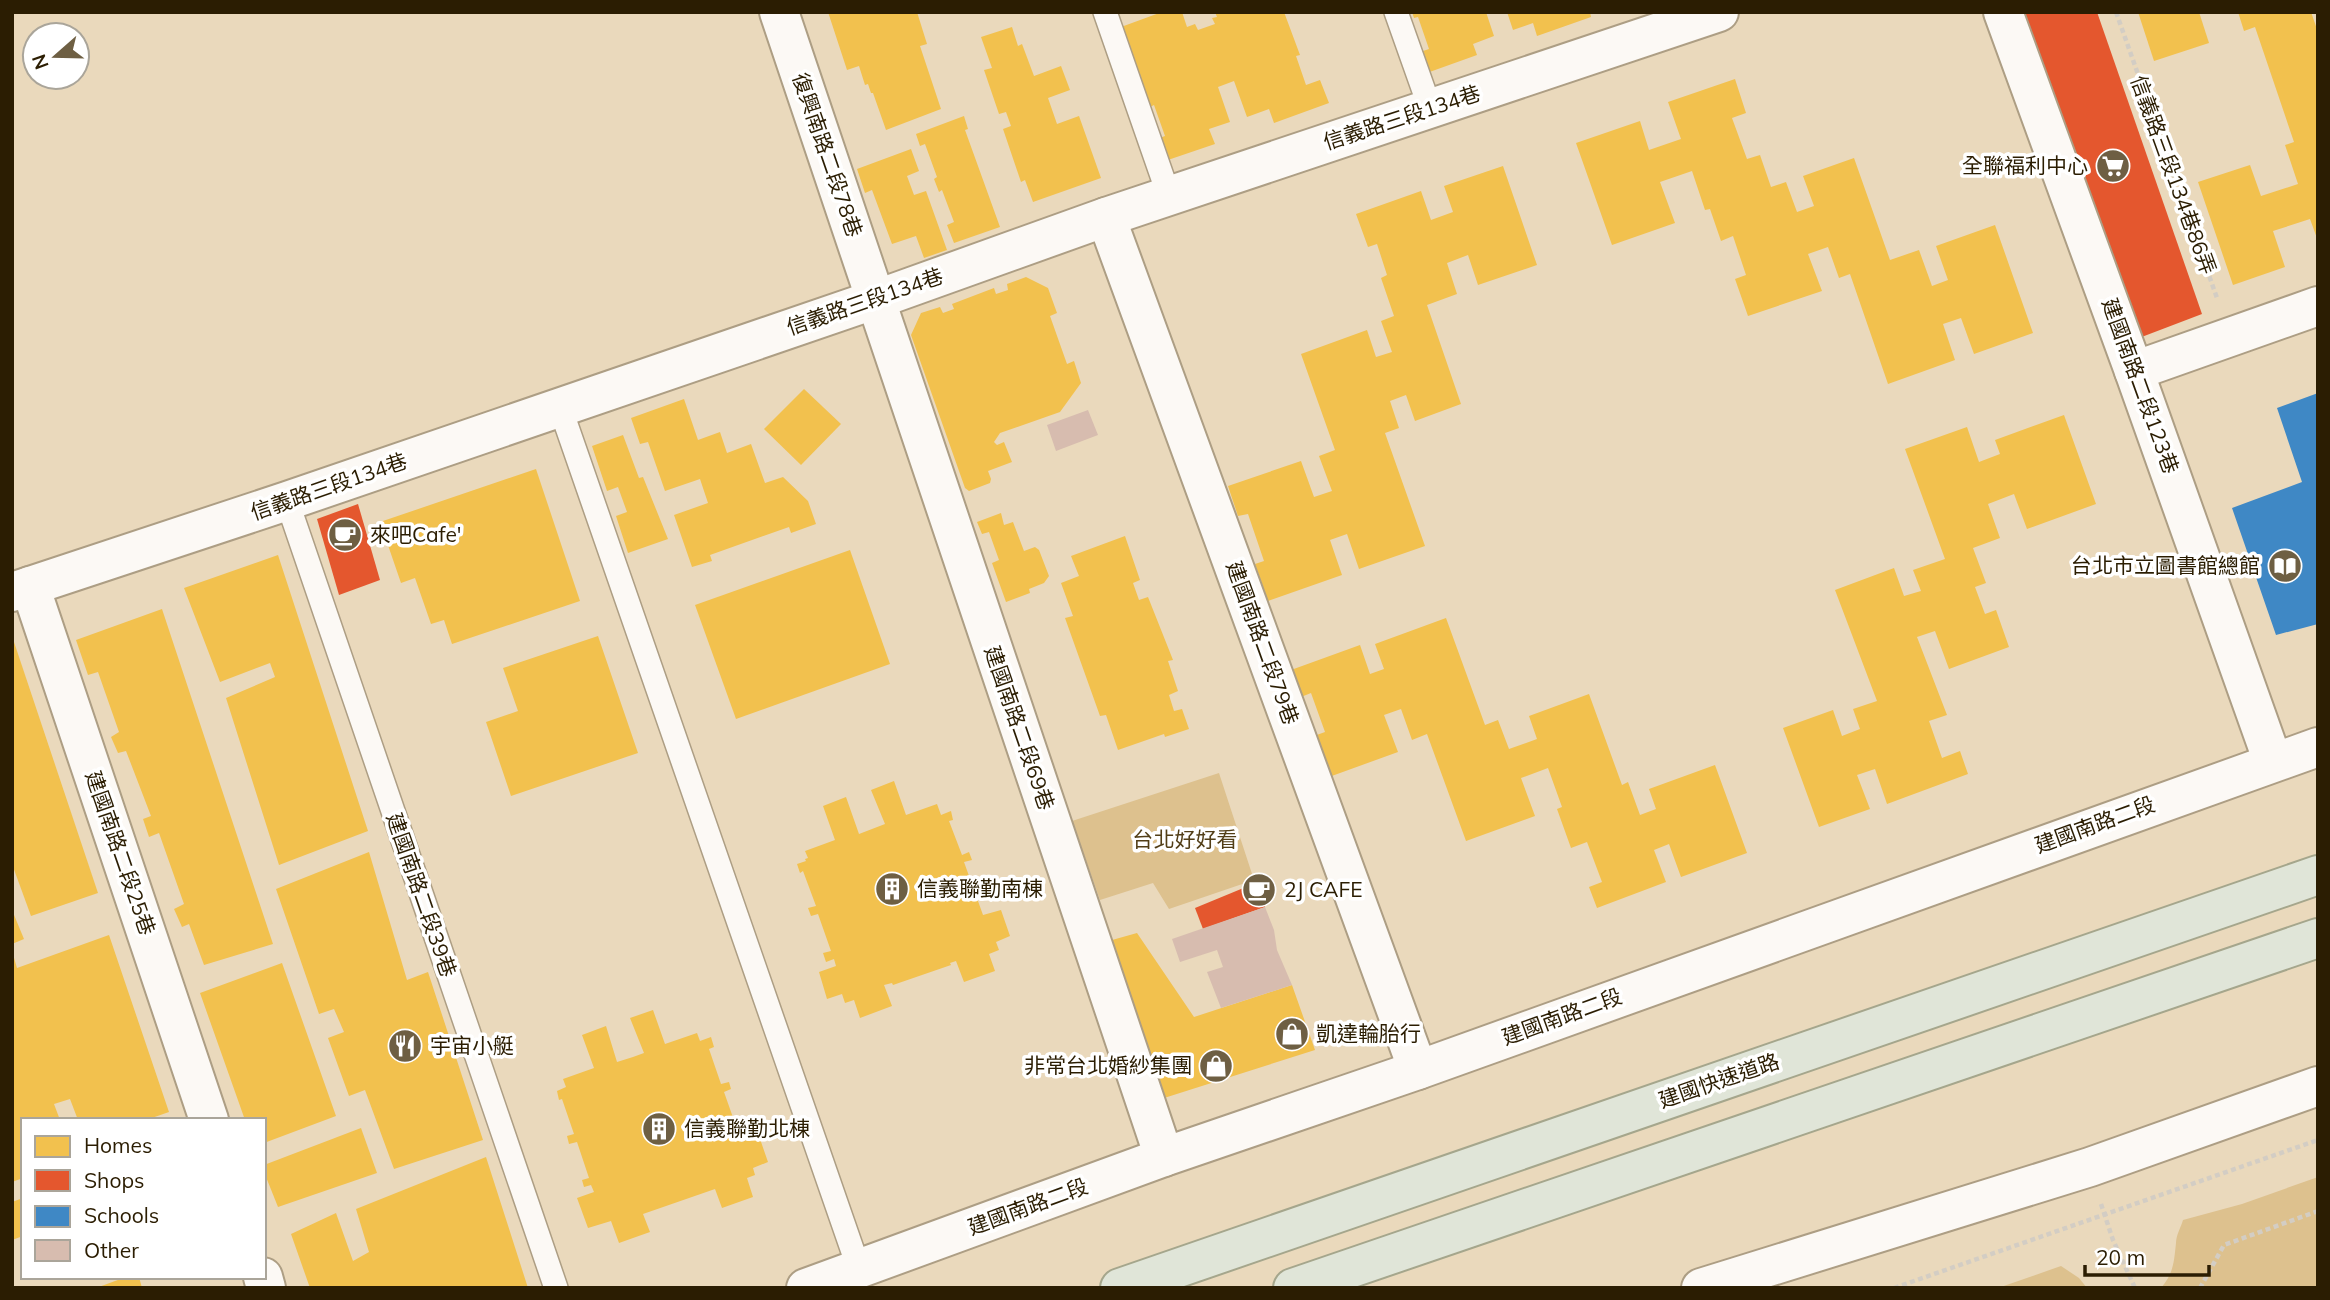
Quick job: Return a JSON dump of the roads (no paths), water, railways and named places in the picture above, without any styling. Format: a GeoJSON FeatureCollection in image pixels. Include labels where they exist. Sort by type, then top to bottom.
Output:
{"type":"FeatureCollection","features":[{"type":"Feature","properties":{"kind":"highway","name":"建國快速道路"},"geometry":{"type":"LineString","coordinates":[[1120,1288],[2318,875]]}},
{"type":"Feature","properties":{"kind":"highway"},"geometry":{"type":"LineString","coordinates":[[1293,1288],[2308,942]]}},
{"type":"Feature","properties":{"kind":"street","name":"復興南路二段78巷"},"geometry":{"type":"LineString","coordinates":[[779,12],[875,299]]}},
{"type":"Feature","properties":{"kind":"street","name":"建國南路二段123巷"},"geometry":{"type":"LineString","coordinates":[[2003,12],[2273,762]]}},
{"type":"Feature","properties":{"kind":"street","name":"信義路三段134巷"},"geometry":{"type":"LineString","coordinates":[[21,589],[287,501],[1106,217],[1701,15]]}},
{"type":"Feature","properties":{"kind":"street","name":"建國南路二段79巷"},"geometry":{"type":"LineString","coordinates":[[1106,217],[1418,1070]]}},
{"type":"Feature","properties":{"kind":"street","name":"建國南路二段69巷"},"geometry":{"type":"LineString","coordinates":[[875,299],[1164,1157]]}},
{"type":"Feature","properties":{"kind":"street"},"geometry":{"type":"LineString","coordinates":[[2134,371],[2318,306]]}},
{"type":"Feature","properties":{"kind":"street","name":"建國南路二段25巷"},"geometry":{"type":"LineString","coordinates":[[21,589],[208,1118]]}},
{"type":"Feature","properties":{"kind":"street","name":"建國南路二段"},"geometry":{"type":"LineString","coordinates":[[806,1288],[1164,1157],[1418,1070],[2318,747]]}},
{"type":"Feature","properties":{"kind":"street"},"geometry":{"type":"LineString","coordinates":[[1701,1288],[2090,1167],[2318,1086]]}},
{"type":"Feature","properties":{"kind":"lane"},"geometry":{"type":"LineString","coordinates":[[1105,12],[1170,196]]}},
{"type":"Feature","properties":{"kind":"lane"},"geometry":{"type":"LineString","coordinates":[[1396,12],[1430,108]]}},
{"type":"Feature","properties":{"kind":"lane"},"geometry":{"type":"LineString","coordinates":[[560,407],[859,1269]]}},
{"type":"Feature","properties":{"kind":"lane","name":"建國南路二段39巷"},"geometry":{"type":"LineString","coordinates":[[287,501],[555,1288]]}},
{"type":"Feature","properties":{"kind":"place","name":"全聯福利中心"},"geometry":{"type":"Point","coordinates":[2113,166]}},
{"type":"Feature","properties":{"kind":"place","name":"來吧Cafe'"},"geometry":{"type":"Point","coordinates":[345,535]}},
{"type":"Feature","properties":{"kind":"place","name":"台北市立圖書館總館"},"geometry":{"type":"Point","coordinates":[2285,566]}},
{"type":"Feature","properties":{"kind":"place","name":"信義聯勤南棟"},"geometry":{"type":"Point","coordinates":[892,889]}},
{"type":"Feature","properties":{"kind":"place","name":"2J CAFE"},"geometry":{"type":"Point","coordinates":[1259,890]}},
{"type":"Feature","properties":{"kind":"place","name":"凱達輪胎行"},"geometry":{"type":"Point","coordinates":[1292,1034]}},
{"type":"Feature","properties":{"kind":"place","name":"宇宙小艇"},"geometry":{"type":"Point","coordinates":[405,1046]}},
{"type":"Feature","properties":{"kind":"place","name":"非常台北婚紗集團"},"geometry":{"type":"Point","coordinates":[1216,1066]}},
{"type":"Feature","properties":{"kind":"place","name":"信義聯勤北棟"},"geometry":{"type":"Point","coordinates":[659,1129]}},
{"type":"Feature","properties":{"kind":"park label","name":"台北好好看"},"geometry":{"type":"Point","coordinates":[1185,840]}}]}
